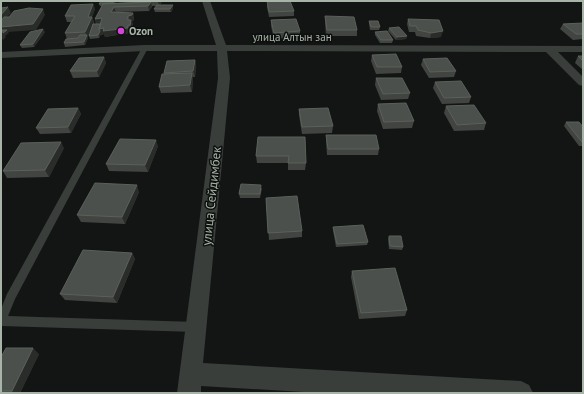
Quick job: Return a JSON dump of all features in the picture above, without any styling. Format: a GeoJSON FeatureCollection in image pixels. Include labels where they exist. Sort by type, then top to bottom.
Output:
{"type":"FeatureCollection","features":[{"type":"Feature","properties":{"kind":"street","name":"улица Сейдимбек"},"geometry":{"type":"LineString","coordinates":[[190,384],[224,78],[222,49],[206,1]]}},
{"type":"Feature","properties":{"kind":"street","name":"улица Алтын зан"},"geometry":{"type":"LineString","coordinates":[[1,55],[145,48],[583,49]]}},
{"type":"Feature","properties":{"kind":"street"},"geometry":{"type":"LineString","coordinates":[[549,49],[583,83]]}},
{"type":"Feature","properties":{"kind":"street"},"geometry":{"type":"LineString","coordinates":[[190,384],[521,393]]}},
{"type":"Feature","properties":{"kind":"lane"},"geometry":{"type":"LineString","coordinates":[[145,48],[11,297],[1,321],[197,327]]}},
{"type":"Feature","properties":{"kind":"building"},"geometry":{"type":"Polygon","coordinates":[[[101,1],[114,1],[112,3],[99,4],[101,1]]]}},
{"type":"Feature","properties":{"kind":"building"},"geometry":{"type":"Polygon","coordinates":[[[267,1],[290,1],[294,11],[269,12],[267,1]]]}},
{"type":"Feature","properties":{"kind":"building"},"geometry":{"type":"Polygon","coordinates":[[[151,2],[148,6],[114,7],[111,12],[133,13],[132,15],[128,16],[128,20],[131,20],[128,28],[103,31],[104,28],[99,29],[102,18],[95,19],[103,4],[151,2]]]}},
{"type":"Feature","properties":{"kind":"building"},"geometry":{"type":"Polygon","coordinates":[[[93,4],[88,17],[92,17],[85,32],[65,33],[75,16],[65,16],[71,5],[93,4]]]}},
{"type":"Feature","properties":{"kind":"building"},"geometry":{"type":"Polygon","coordinates":[[[157,5],[173,5],[170,9],[154,9],[157,5]]]}},
{"type":"Feature","properties":{"kind":"building"},"geometry":{"type":"Polygon","coordinates":[[[8,7],[1,15],[1,8],[8,7]]]}},
{"type":"Feature","properties":{"kind":"building"},"geometry":{"type":"Polygon","coordinates":[[[29,8],[43,9],[33,24],[1,27],[1,21],[4,17],[9,17],[14,11],[29,8]]]}},
{"type":"Feature","properties":{"kind":"building"},"geometry":{"type":"Polygon","coordinates":[[[325,16],[354,17],[357,30],[327,30],[325,16]]]}},
{"type":"Feature","properties":{"kind":"building"},"geometry":{"type":"Polygon","coordinates":[[[296,19],[300,31],[274,33],[271,20],[296,19]]]}},
{"type":"Feature","properties":{"kind":"building"},"geometry":{"type":"Polygon","coordinates":[[[408,19],[439,20],[443,31],[431,33],[418,30],[416,26],[410,26],[408,19]]]}},
{"type":"Feature","properties":{"kind":"building"},"geometry":{"type":"Polygon","coordinates":[[[369,21],[378,21],[380,27],[371,27],[369,21]]]}},
{"type":"Feature","properties":{"kind":"building"},"geometry":{"type":"Polygon","coordinates":[[[583,23],[583,34],[576,34],[563,24],[583,23]]]}},
{"type":"Feature","properties":{"kind":"building"},"geometry":{"type":"Polygon","coordinates":[[[93,24],[101,24],[99,29],[100,31],[98,35],[89,36],[93,24]]]}},
{"type":"Feature","properties":{"kind":"building"},"geometry":{"type":"Polygon","coordinates":[[[399,27],[407,36],[397,37],[389,28],[399,27]]]}},
{"type":"Feature","properties":{"kind":"building"},"geometry":{"type":"Polygon","coordinates":[[[43,29],[33,44],[20,45],[30,32],[43,29]]]}},
{"type":"Feature","properties":{"kind":"building"},"geometry":{"type":"Polygon","coordinates":[[[387,31],[393,40],[381,40],[375,32],[387,31]]]}},
{"type":"Feature","properties":{"kind":"building"},"geometry":{"type":"Polygon","coordinates":[[[80,35],[87,35],[84,42],[64,43],[66,39],[78,38],[80,35]]]}},
{"type":"Feature","properties":{"kind":"building"},"geometry":{"type":"Polygon","coordinates":[[[396,54],[402,67],[377,67],[372,55],[396,54]]]}},
{"type":"Feature","properties":{"kind":"building"},"geometry":{"type":"Polygon","coordinates":[[[578,56],[583,56],[583,61],[578,56]]]}},
{"type":"Feature","properties":{"kind":"building"},"geometry":{"type":"Polygon","coordinates":[[[104,57],[97,71],[70,71],[79,58],[104,57]]]}},
{"type":"Feature","properties":{"kind":"building"},"geometry":{"type":"Polygon","coordinates":[[[447,58],[456,71],[430,72],[423,59],[447,58]]]}},
{"type":"Feature","properties":{"kind":"building"},"geometry":{"type":"Polygon","coordinates":[[[195,60],[193,71],[164,73],[167,61],[195,60]]]}},
{"type":"Feature","properties":{"kind":"building"},"geometry":{"type":"Polygon","coordinates":[[[192,73],[190,85],[159,87],[162,74],[192,73]]]}},
{"type":"Feature","properties":{"kind":"building"},"geometry":{"type":"Polygon","coordinates":[[[376,78],[402,78],[410,93],[383,94],[376,78]]]}},
{"type":"Feature","properties":{"kind":"building"},"geometry":{"type":"Polygon","coordinates":[[[461,81],[471,97],[444,98],[435,82],[461,81]]]}},
{"type":"Feature","properties":{"kind":"building"},"geometry":{"type":"Polygon","coordinates":[[[406,103],[414,121],[384,122],[378,104],[406,103]]]}},
{"type":"Feature","properties":{"kind":"building"},"geometry":{"type":"Polygon","coordinates":[[[474,105],[486,123],[457,125],[446,106],[474,105]]]}},
{"type":"Feature","properties":{"kind":"building"},"geometry":{"type":"Polygon","coordinates":[[[78,108],[68,127],[36,128],[48,109],[78,108]]]}},
{"type":"Feature","properties":{"kind":"building"},"geometry":{"type":"Polygon","coordinates":[[[328,108],[333,126],[302,127],[299,109],[328,108]]]}},
{"type":"Feature","properties":{"kind":"building"},"geometry":{"type":"Polygon","coordinates":[[[566,122],[579,122],[583,127],[583,142],[582,142],[566,122]]]}},
{"type":"Feature","properties":{"kind":"building"},"geometry":{"type":"Polygon","coordinates":[[[326,135],[376,135],[379,149],[328,149],[326,135]]]}},
{"type":"Feature","properties":{"kind":"building"},"geometry":{"type":"Polygon","coordinates":[[[258,137],[305,137],[306,163],[288,163],[289,156],[256,156],[258,137]]]}},
{"type":"Feature","properties":{"kind":"building"},"geometry":{"type":"Polygon","coordinates":[[[120,139],[156,140],[145,165],[106,164],[120,139]]]}},
{"type":"Feature","properties":{"kind":"building"},"geometry":{"type":"Polygon","coordinates":[[[61,142],[45,170],[3,171],[21,143],[61,142]]]}},
{"type":"Feature","properties":{"kind":"building"},"geometry":{"type":"Polygon","coordinates":[[[95,183],[137,185],[122,217],[77,215],[95,183]]]}},
{"type":"Feature","properties":{"kind":"building"},"geometry":{"type":"Polygon","coordinates":[[[241,184],[261,185],[260,194],[239,194],[241,184]]]}},
{"type":"Feature","properties":{"kind":"building"},"geometry":{"type":"Polygon","coordinates":[[[297,196],[302,231],[268,233],[266,198],[297,196]]]}},
{"type":"Feature","properties":{"kind":"building"},"geometry":{"type":"Polygon","coordinates":[[[363,225],[368,242],[337,244],[333,227],[363,225]]]}},
{"type":"Feature","properties":{"kind":"building"},"geometry":{"type":"Polygon","coordinates":[[[389,236],[401,236],[403,247],[390,246],[389,236]]]}},
{"type":"Feature","properties":{"kind":"building"},"geometry":{"type":"Polygon","coordinates":[[[83,250],[132,253],[113,297],[60,294],[83,250]]]}},
{"type":"Feature","properties":{"kind":"building"},"geometry":{"type":"Polygon","coordinates":[[[395,268],[407,310],[361,313],[352,271],[395,268]]]}},
{"type":"Feature","properties":{"kind":"building"},"geometry":{"type":"Polygon","coordinates":[[[6,348],[33,348],[12,391],[1,391],[1,357],[6,348]]]}},
{"type":"Feature","properties":{"kind":"place","name":"Ozon"},"geometry":{"type":"Point","coordinates":[121,31]}}]}
